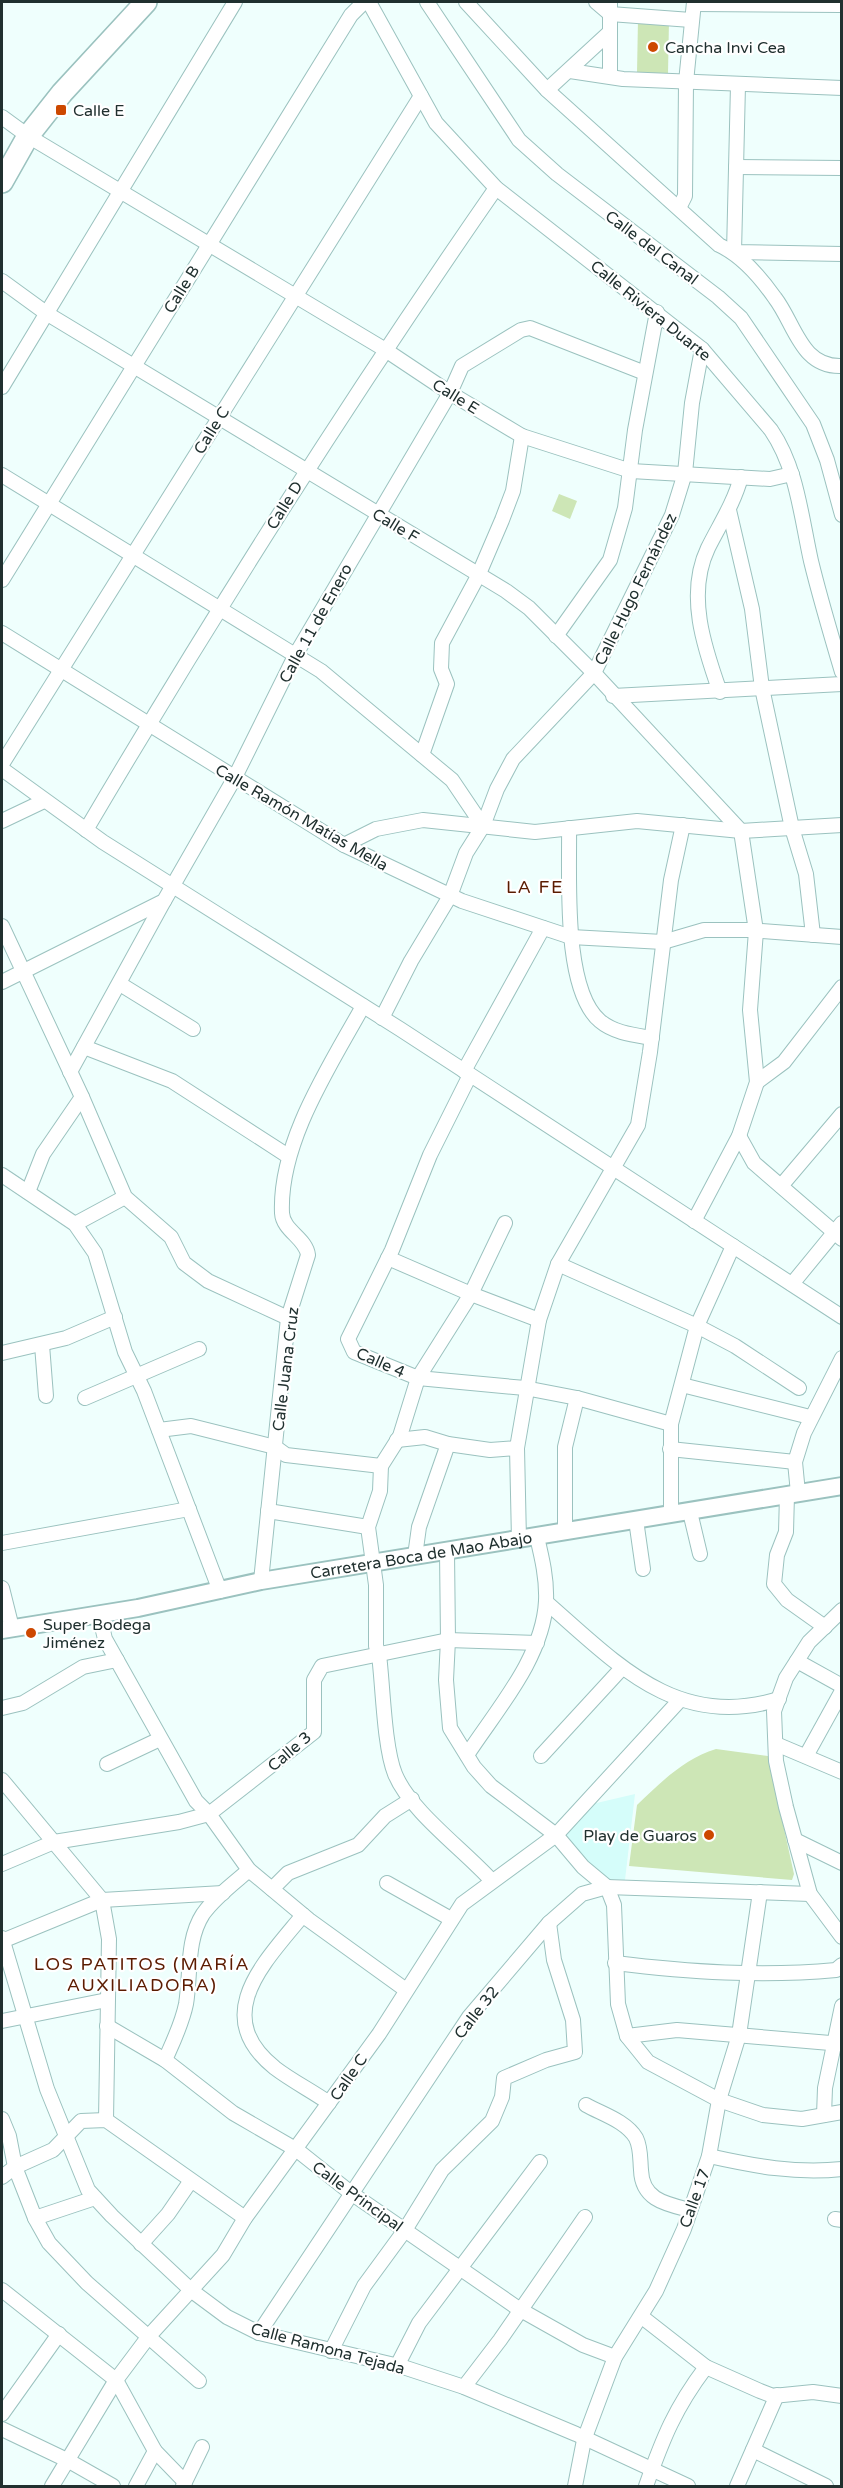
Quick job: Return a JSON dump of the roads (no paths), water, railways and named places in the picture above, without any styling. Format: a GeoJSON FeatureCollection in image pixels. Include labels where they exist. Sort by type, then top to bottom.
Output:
{"type":"FeatureCollection","features":[{"type":"Feature","properties":{"kind":"main road"},"geometry":{"type":"LineString","coordinates":[[2,182],[28,136],[62,93],[146,2]]}},
{"type":"Feature","properties":{"kind":"street"},"geometry":{"type":"LineString","coordinates":[[2,387],[235,2]]}},
{"type":"Feature","properties":{"kind":"street","name":"Calle B"},"geometry":{"type":"LineString","coordinates":[[2,580],[351,15],[364,2]]}},
{"type":"Feature","properties":{"kind":"street","name":"Calle Riviera Duarte"},"geometry":{"type":"LineString","coordinates":[[369,2],[436,123],[496,188],[657,312],[702,350],[771,430],[780,443],[792,474],[812,562],[842,672]]}},
{"type":"Feature","properties":{"kind":"street"},"geometry":{"type":"LineString","coordinates":[[466,2],[547,90],[718,245],[734,252],[842,254]]}},
{"type":"Feature","properties":{"kind":"street"},"geometry":{"type":"LineString","coordinates":[[596,2],[610,8],[691,20]]}},
{"type":"Feature","properties":{"kind":"street"},"geometry":{"type":"LineString","coordinates":[[679,208],[685,196],[686,82],[694,3],[842,5]]}},
{"type":"Feature","properties":{"kind":"street","name":"Calle del Canal"},"geometry":{"type":"LineString","coordinates":[[433,4],[519,140],[557,174],[718,297],[741,318],[813,424],[827,460],[842,514]]}},
{"type":"Feature","properties":{"kind":"street"},"geometry":{"type":"LineString","coordinates":[[610,8],[610,75]]}},
{"type":"Feature","properties":{"kind":"street"},"geometry":{"type":"LineString","coordinates":[[547,90],[610,32]]}},
{"type":"Feature","properties":{"kind":"street"},"geometry":{"type":"LineString","coordinates":[[570,71],[610,75],[623,79],[842,88]]}},
{"type":"Feature","properties":{"kind":"street"},"geometry":{"type":"LineString","coordinates":[[738,85],[734,252],[775,298],[806,351],[818,363],[842,366]]}},
{"type":"Feature","properties":{"kind":"street","name":"Calle C"},"geometry":{"type":"LineString","coordinates":[[2,764],[421,96]]}},
{"type":"Feature","properties":{"kind":"street","name":"Calle E"},"geometry":{"type":"LineString","coordinates":[[2,117],[28,136],[384,349],[450,393],[522,436],[631,471],[770,479],[792,474]]}},
{"type":"Feature","properties":{"kind":"street"},"geometry":{"type":"LineString","coordinates":[[735,167],[842,168]]}},
{"type":"Feature","properties":{"kind":"street","name":"Calle D"},"geometry":{"type":"LineString","coordinates":[[86,830],[147,726],[305,471],[384,349],[496,188]]}},
{"type":"Feature","properties":{"kind":"street","name":"Calle F"},"geometry":{"type":"LineString","coordinates":[[2,281],[46,313],[529,608],[594,673],[741,831]]}},
{"type":"Feature","properties":{"kind":"street"},"geometry":{"type":"LineString","coordinates":[[556,636],[610,560],[625,508],[645,373],[657,312]]}},
{"type":"Feature","properties":{"kind":"street","name":"Calle 11 de Enero"},"geometry":{"type":"LineString","coordinates":[[70,1072],[234,779],[296,654],[450,393],[462,366],[521,330],[530,328],[645,373]]}},
{"type":"Feature","properties":{"kind":"street","name":"Calle Hugo Fernández"},"geometry":{"type":"LineString","coordinates":[[382,1018],[411,961],[450,896],[466,853],[483,826],[496,789],[513,759],[594,673],[672,515],[686,473],[692,403],[702,350]]}},
{"type":"Feature","properties":{"kind":"street"},"geometry":{"type":"LineString","coordinates":[[422,755],[447,684],[441,669],[442,643],[478,576],[513,491],[522,436]]}},
{"type":"Feature","properties":{"kind":"street"},"geometry":{"type":"LineString","coordinates":[[827,460],[842,455]]}},
{"type":"Feature","properties":{"kind":"street"},"geometry":{"type":"LineString","coordinates":[[2,475],[296,654],[353,697],[452,780],[483,826]]}},
{"type":"Feature","properties":{"kind":"street"},"geometry":{"type":"LineString","coordinates":[[720,692],[704,646],[697,587],[707,551],[729,510],[741,477]]}},
{"type":"Feature","properties":{"kind":"street"},"geometry":{"type":"LineString","coordinates":[[729,510],[752,609],[762,688],[792,828],[806,874],[813,935]]}},
{"type":"Feature","properties":{"kind":"street","name":"Calle Ramón Matías Mella"},"geometry":{"type":"LineString","coordinates":[[2,633],[147,726],[344,846],[450,896],[571,937],[663,942],[705,930],[842,937]]}},
{"type":"Feature","properties":{"kind":"street"},"geometry":{"type":"LineString","coordinates":[[613,696],[842,684]]}},
{"type":"Feature","properties":{"kind":"street"},"geometry":{"type":"LineString","coordinates":[[2,769],[86,830],[382,1018],[842,1317]]}},
{"type":"Feature","properties":{"kind":"street"},"geometry":{"type":"LineString","coordinates":[[2,821],[44,801]]}},
{"type":"Feature","properties":{"kind":"street"},"geometry":{"type":"LineString","coordinates":[[344,846],[376,829],[423,820],[535,832],[637,821],[741,831],[842,825]]}},
{"type":"Feature","properties":{"kind":"street"},"geometry":{"type":"LineString","coordinates":[[519,1540],[517,1448],[525,1388],[539,1320],[558,1264],[638,1125],[652,1038],[671,880],[683,825]]}},
{"type":"Feature","properties":{"kind":"street"},"geometry":{"type":"LineString","coordinates":[[569,828],[571,937],[575,972],[588,1006],[599,1021],[620,1032],[652,1038]]}},
{"type":"Feature","properties":{"kind":"street"},"geometry":{"type":"LineString","coordinates":[[694,1221],[740,1136],[757,1082],[750,1010],[756,931],[741,831]]}},
{"type":"Feature","properties":{"kind":"street"},"geometry":{"type":"LineString","coordinates":[[2,982],[164,901]]}},
{"type":"Feature","properties":{"kind":"street"},"geometry":{"type":"LineString","coordinates":[[2,926],[82,1097],[125,1197],[171,1237],[184,1263],[208,1281],[288,1318]]}},
{"type":"Feature","properties":{"kind":"street","name":"Calle 4"},"geometry":{"type":"LineString","coordinates":[[543,928],[467,1073],[430,1155],[388,1258],[348,1339],[354,1352],[418,1378],[525,1388],[577,1398],[671,1424]]}},
{"type":"Feature","properties":{"kind":"street"},"geometry":{"type":"LineString","coordinates":[[120,984],[193,1029]]}},
{"type":"Feature","properties":{"kind":"street"},"geometry":{"type":"LineString","coordinates":[[757,1082],[784,1062],[842,987]]}},
{"type":"Feature","properties":{"kind":"street","name":"Calle Juana Cruz"},"geometry":{"type":"LineString","coordinates":[[261,1581],[288,1318],[308,1254],[307,1248],[285,1224],[282,1214],[288,1156],[325,1076],[363,1006]]}},
{"type":"Feature","properties":{"kind":"street"},"geometry":{"type":"LineString","coordinates":[[84,1047],[172,1081],[288,1156]]}},
{"type":"Feature","properties":{"kind":"street"},"geometry":{"type":"LineString","coordinates":[[28,1192],[43,1154],[82,1097]]}},
{"type":"Feature","properties":{"kind":"street"},"geometry":{"type":"LineString","coordinates":[[780,1186],[842,1114]]}},
{"type":"Feature","properties":{"kind":"street"},"geometry":{"type":"LineString","coordinates":[[740,1136],[754,1163],[839,1232],[792,1284]]}},
{"type":"Feature","properties":{"kind":"street"},"geometry":{"type":"LineString","coordinates":[[2,1175],[75,1224],[95,1252],[125,1352],[159,1430],[220,1591]]}},
{"type":"Feature","properties":{"kind":"street"},"geometry":{"type":"LineString","coordinates":[[75,1224],[125,1197]]}},
{"type":"Feature","properties":{"kind":"street"},"geometry":{"type":"LineString","coordinates":[[491,1880],[429,1820],[395,1774],[388,1742],[380,1654],[376,1646],[376,1585],[368,1527],[380,1491],[381,1466],[397,1440],[418,1378],[471,1294],[505,1223]]}},
{"type":"Feature","properties":{"kind":"street"},"geometry":{"type":"LineString","coordinates":[[671,1514],[671,1424],[697,1326],[733,1246]]}},
{"type":"Feature","properties":{"kind":"street"},"geometry":{"type":"LineString","coordinates":[[388,1258],[539,1320]]}},
{"type":"Feature","properties":{"kind":"street"},"geometry":{"type":"LineString","coordinates":[[558,1264],[697,1326],[735,1346],[799,1388]]}},
{"type":"Feature","properties":{"kind":"street"},"geometry":{"type":"LineString","coordinates":[[2,1353],[66,1338],[115,1317]]}},
{"type":"Feature","properties":{"kind":"street"},"geometry":{"type":"LineString","coordinates":[[42,1345],[46,1396]]}},
{"type":"Feature","properties":{"kind":"street"},"geometry":{"type":"LineString","coordinates":[[85,1398],[136,1374],[199,1349]]}},
{"type":"Feature","properties":{"kind":"street"},"geometry":{"type":"LineString","coordinates":[[825,1627],[787,1600],[774,1584],[777,1555],[786,1532],[793,1494],[795,1462],[810,1417],[842,1358]]}},
{"type":"Feature","properties":{"kind":"street"},"geometry":{"type":"LineString","coordinates":[[682,1385],[810,1417]]}},
{"type":"Feature","properties":{"kind":"street"},"geometry":{"type":"LineString","coordinates":[[565,1532],[565,1447],[577,1398]]}},
{"type":"Feature","properties":{"kind":"street"},"geometry":{"type":"LineString","coordinates":[[159,1430],[191,1426],[275,1447],[286,1455],[381,1466]]}},
{"type":"Feature","properties":{"kind":"street"},"geometry":{"type":"LineString","coordinates":[[397,1440],[425,1437],[448,1444],[490,1450],[517,1448]]}},
{"type":"Feature","properties":{"kind":"street"},"geometry":{"type":"LineString","coordinates":[[415,1556],[419,1527],[448,1444]]}},
{"type":"Feature","properties":{"kind":"street"},"geometry":{"type":"LineString","coordinates":[[670,1449],[795,1462]]}},
{"type":"Feature","properties":{"kind":"street","name":"Carretera Boca de Mao Abajo"},"geometry":{"type":"LineString","coordinates":[[7,1629],[99,1614],[261,1581],[842,1486]]}},
{"type":"Feature","properties":{"kind":"street"},"geometry":{"type":"LineString","coordinates":[[2,1542],[189,1509]]}},
{"type":"Feature","properties":{"kind":"street"},"geometry":{"type":"LineString","coordinates":[[268,1511],[368,1527]]}},
{"type":"Feature","properties":{"kind":"street"},"geometry":{"type":"LineString","coordinates":[[690,1512],[700,1554]]}},
{"type":"Feature","properties":{"kind":"street"},"geometry":{"type":"LineString","coordinates":[[636,1520],[642,1569]]}},
{"type":"Feature","properties":{"kind":"street"},"geometry":{"type":"LineString","coordinates":[[467,1755],[516,1682],[537,1643],[546,1602],[545,1570],[537,1537]]}},
{"type":"Feature","properties":{"kind":"street"},"geometry":{"type":"LineString","coordinates":[[447,1552],[446,1680],[450,1728],[491,1786],[556,1835],[583,1867],[607,1887],[614,1905],[618,2004],[627,2036],[648,2061],[719,2100],[763,2115],[802,2119],[842,2112]]}},
{"type":"Feature","properties":{"kind":"street"},"geometry":{"type":"LineString","coordinates":[[2,1588],[7,1629]]}},
{"type":"Feature","properties":{"kind":"street"},"geometry":{"type":"LineString","coordinates":[[546,1602],[622,1668],[679,1701],[753,1707],[778,1699]]}},
{"type":"Feature","properties":{"kind":"street"},"geometry":{"type":"LineString","coordinates":[[842,1611],[809,1642],[786,1678],[774,1711],[776,1761],[810,1894],[842,1937]]}},
{"type":"Feature","properties":{"kind":"street"},"geometry":{"type":"LineString","coordinates":[[99,1614],[105,1639],[196,1801],[209,1814],[249,1870],[303,1915],[406,1990]]}},
{"type":"Feature","properties":{"kind":"street","name":"Calle 3"},"geometry":{"type":"LineString","coordinates":[[2,1864],[54,1842],[179,1822],[209,1814],[314,1732],[314,1680],[322,1666],[448,1640],[537,1643]]}},
{"type":"Feature","properties":{"kind":"street"},"geometry":{"type":"LineString","coordinates":[[2,1708],[23,1703],[83,1667],[117,1660]]}},
{"type":"Feature","properties":{"kind":"street"},"geometry":{"type":"LineString","coordinates":[[797,1661],[842,1686]]}},
{"type":"Feature","properties":{"kind":"street"},"geometry":{"type":"LineString","coordinates":[[541,1755],[622,1668]]}},
{"type":"Feature","properties":{"kind":"street"},"geometry":{"type":"LineString","coordinates":[[806,1756],[842,1691]]}},
{"type":"Feature","properties":{"kind":"street","name":"Calle C"},"geometry":{"type":"LineString","coordinates":[[52,2487],[116,2380],[149,2336],[223,2255],[245,2218],[297,2150],[379,2034],[451,1919],[470,1896],[523,1861],[556,1835],[679,1701]]}},
{"type":"Feature","properties":{"kind":"street"},"geometry":{"type":"LineString","coordinates":[[107,1764],[160,1739]]}},
{"type":"Feature","properties":{"kind":"street"},"geometry":{"type":"LineString","coordinates":[[776,1744],[842,1772]]}},
{"type":"Feature","properties":{"kind":"street"},"geometry":{"type":"LineString","coordinates":[[2,1780],[102,1900],[109,1939],[106,2120]]}},
{"type":"Feature","properties":{"kind":"street"},"geometry":{"type":"LineString","coordinates":[[272,1889],[288,1873],[358,1845],[385,1816],[412,1798]]}},
{"type":"Feature","properties":{"kind":"street"},"geometry":{"type":"LineString","coordinates":[[795,1840],[842,1863]]}},
{"type":"Feature","properties":{"kind":"street"},"geometry":{"type":"LineString","coordinates":[[165,2060],[181,2022],[186,2003],[192,1941],[202,1916],[249,1870]]}},
{"type":"Feature","properties":{"kind":"street"},"geometry":{"type":"LineString","coordinates":[[387,1882],[451,1919]]}},
{"type":"Feature","properties":{"kind":"street","name":"Calle 32"},"geometry":{"type":"LineString","coordinates":[[259,2333],[470,2017],[549,1923],[582,1894],[607,1887],[810,1894]]}},
{"type":"Feature","properties":{"kind":"street","name":"Calle 17"},"geometry":{"type":"LineString","coordinates":[[575,2487],[584,2440],[615,2357],[642,2317],[656,2291],[690,2211],[710,2156],[719,2100],[739,2034],[760,1892]]}},
{"type":"Feature","properties":{"kind":"street"},"geometry":{"type":"LineString","coordinates":[[2,1940],[102,1900],[223,1893]]}},
{"type":"Feature","properties":{"kind":"street"},"geometry":{"type":"LineString","coordinates":[[303,1915],[256,1972],[248,1994],[244,2026],[251,2042],[274,2067],[329,2103]]}},
{"type":"Feature","properties":{"kind":"street"},"geometry":{"type":"LineString","coordinates":[[332,2350],[364,2286],[405,2230],[442,2170],[492,2121],[502,2097],[504,2078],[546,2060],[575,2052],[573,2020],[554,1960],[549,1923]]}},
{"type":"Feature","properties":{"kind":"street","name":"Calle Ramona Tejada"},"geometry":{"type":"LineString","coordinates":[[2,1940],[47,2089],[88,2190],[141,2244],[192,2291],[227,2317],[259,2333],[398,2366],[464,2387],[576,2434],[584,2440]]}},
{"type":"Feature","properties":{"kind":"street"},"geometry":{"type":"LineString","coordinates":[[615,1963],[677,1971],[749,1975],[836,1970],[842,1965]]}},
{"type":"Feature","properties":{"kind":"street"},"geometry":{"type":"LineString","coordinates":[[2,2021],[107,2000]]}},
{"type":"Feature","properties":{"kind":"street"},"geometry":{"type":"LineString","coordinates":[[824,2115],[825,2088],[838,2043],[842,2006]]}},
{"type":"Feature","properties":{"kind":"street","name":"Calle Principal"},"geometry":{"type":"LineString","coordinates":[[107,2026],[165,2060],[233,2113],[297,2150],[351,2193],[463,2268],[519,2309],[583,2345],[615,2357]]}},
{"type":"Feature","properties":{"kind":"street"},"geometry":{"type":"LineString","coordinates":[[627,2036],[677,2030],[838,2043]]}},
{"type":"Feature","properties":{"kind":"street"},"geometry":{"type":"LineString","coordinates":[[586,2105],[622,2123],[635,2137],[640,2151],[641,2174],[648,2192],[658,2202],[690,2211]]}},
{"type":"Feature","properties":{"kind":"street"},"geometry":{"type":"LineString","coordinates":[[2,2119],[9,2136],[15,2167],[35,2218],[49,2243],[87,2283],[199,2381]]}},
{"type":"Feature","properties":{"kind":"street"},"geometry":{"type":"LineString","coordinates":[[2,2177],[15,2167],[52,2150],[81,2121],[106,2120],[190,2182],[245,2218]]}},
{"type":"Feature","properties":{"kind":"street"},"geometry":{"type":"LineString","coordinates":[[710,2156],[783,2171],[810,2173],[842,2169]]}},
{"type":"Feature","properties":{"kind":"street"},"geometry":{"type":"LineString","coordinates":[[398,2366],[419,2323],[463,2268],[540,2162]]}},
{"type":"Feature","properties":{"kind":"street"},"geometry":{"type":"LineString","coordinates":[[141,2244],[168,2214],[190,2182]]}},
{"type":"Feature","properties":{"kind":"street"},"geometry":{"type":"LineString","coordinates":[[35,2218],[95,2198]]}},
{"type":"Feature","properties":{"kind":"street"},"geometry":{"type":"LineString","coordinates":[[464,2387],[500,2340],[519,2309],[585,2217]]}},
{"type":"Feature","properties":{"kind":"street"},"geometry":{"type":"LineString","coordinates":[[2,2290],[116,2380],[155,2451],[184,2484],[202,2447]]}},
{"type":"Feature","properties":{"kind":"street"},"geometry":{"type":"LineString","coordinates":[[642,2317],[706,2367],[760,2391],[777,2396],[813,2392],[842,2396]]}},
{"type":"Feature","properties":{"kind":"street"},"geometry":{"type":"LineString","coordinates":[[2,2414],[58,2334]]}},
{"type":"Feature","properties":{"kind":"street"},"geometry":{"type":"LineString","coordinates":[[646,2487],[666,2428],[682,2399],[706,2367]]}},
{"type":"Feature","properties":{"kind":"street"},"geometry":{"type":"LineString","coordinates":[[736,2487],[777,2396]]}},
{"type":"Feature","properties":{"kind":"street"},"geometry":{"type":"LineString","coordinates":[[2,2429],[69,2461],[112,2487]]}},
{"type":"Feature","properties":{"kind":"street"},"geometry":{"type":"LineString","coordinates":[[584,2440],[652,2468],[688,2487]]}},
{"type":"Feature","properties":{"kind":"street"},"geometry":{"type":"LineString","coordinates":[[753,2450],[826,2487]]}},
{"type":"Feature","properties":{"kind":"street"},"geometry":{"type":"LineString","coordinates":[[136,2487],[155,2451]]}},
{"type":"Feature","properties":{"kind":"place","name":"Cancha Invi Cea"},"geometry":{"type":"Point","coordinates":[653,47]}},
{"type":"Feature","properties":{"kind":"place","name":"Calle E"},"geometry":{"type":"Point","coordinates":[61,110]}},
{"type":"Feature","properties":{"kind":"place","name":"Super Bodega Jiménez"},"geometry":{"type":"Point","coordinates":[31,1633]}},
{"type":"Feature","properties":{"kind":"place","name":"Play de Guaros"},"geometry":{"type":"Point","coordinates":[709,1835]}},
{"type":"Feature","properties":{"kind":"district","name":"LA FE"},"geometry":{"type":"Point","coordinates":[535,887]}},
{"type":"Feature","properties":{"kind":"district","name":"LOS PATITOS (MARÍA AUXILIADORA)"},"geometry":{"type":"Point","coordinates":[142,1974]}}]}
